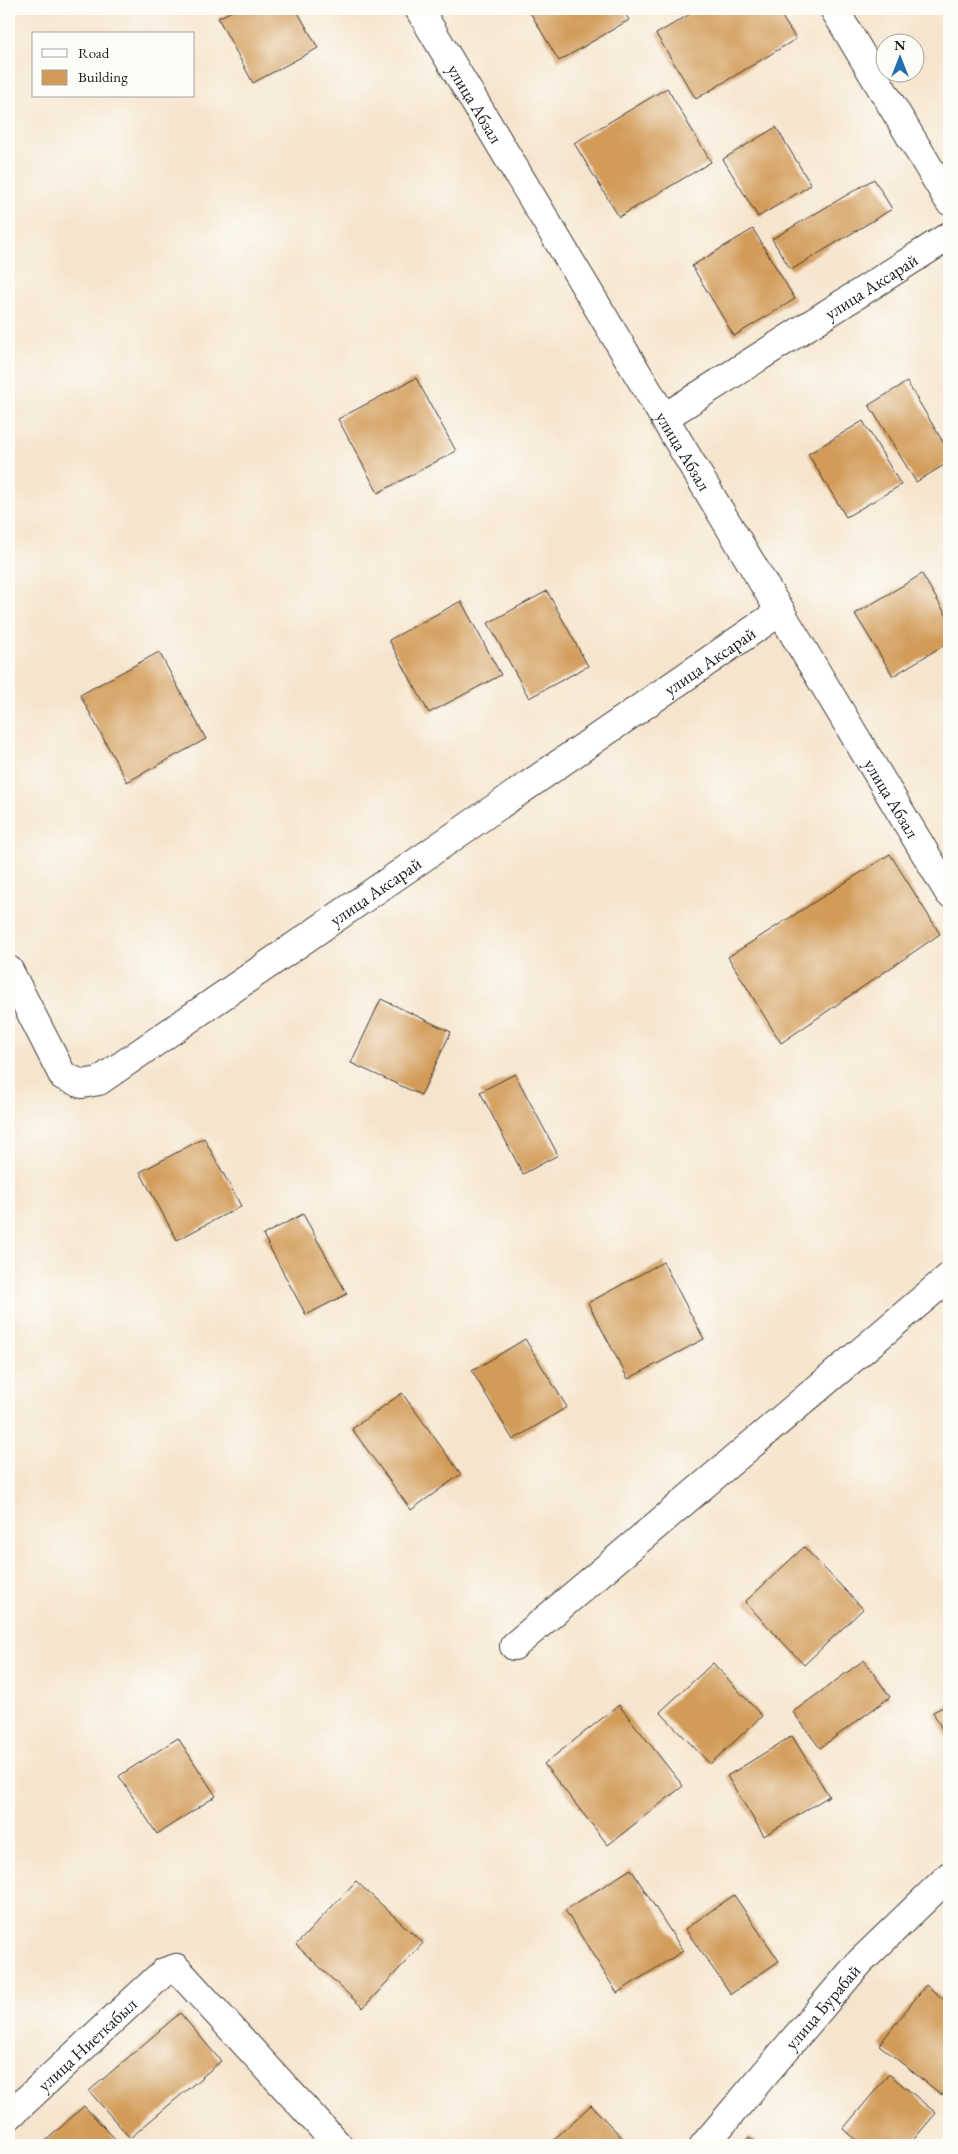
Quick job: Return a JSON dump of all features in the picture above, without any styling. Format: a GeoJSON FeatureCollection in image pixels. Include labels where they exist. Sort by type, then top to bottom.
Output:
{"type":"FeatureCollection","features":[{"type":"Feature","properties":{"kind":"street","name":"улица Абзал"},"geometry":{"type":"LineString","coordinates":[[419,9],[949,893]]}},
{"type":"Feature","properties":{"kind":"street"},"geometry":{"type":"LineString","coordinates":[[834,9],[949,201]]}},
{"type":"Feature","properties":{"kind":"street","name":"улица Аксарай"},"geometry":{"type":"LineString","coordinates":[[665,417],[949,236]]}},
{"type":"Feature","properties":{"kind":"street","name":"улица Аксарай"},"geometry":{"type":"LineString","coordinates":[[9,970],[64,1076],[82,1084],[99,1081],[781,611]]}},
{"type":"Feature","properties":{"kind":"street"},"geometry":{"type":"LineString","coordinates":[[514,1646],[949,1277]]}},
{"type":"Feature","properties":{"kind":"street","name":"улица Бурабай"},"geometry":{"type":"LineString","coordinates":[[704,2145],[860,1962],[949,1876]]}},
{"type":"Feature","properties":{"kind":"street","name":"улица Ниеткабыл"},"geometry":{"type":"LineString","coordinates":[[9,2116],[164,1972],[176,1968],[338,2145]]}},
{"type":"Feature","properties":{"kind":"building"},"geometry":{"type":"Polygon","coordinates":[[[236,9],[296,9],[318,48],[253,83],[218,18],[236,9]]]}},
{"type":"Feature","properties":{"kind":"building"},"geometry":{"type":"Polygon","coordinates":[[[528,9],[622,9],[629,20],[559,61],[528,9]]]}},
{"type":"Feature","properties":{"kind":"building"},"geometry":{"type":"Polygon","coordinates":[[[699,9],[777,9],[796,39],[696,99],[656,34],[699,9]]]}},
{"type":"Feature","properties":{"kind":"building"},"geometry":{"type":"Polygon","coordinates":[[[667,88],[711,162],[619,217],[574,143],[667,88]]]}},
{"type":"Feature","properties":{"kind":"building"},"geometry":{"type":"Polygon","coordinates":[[[776,127],[811,185],[758,217],[723,159],[776,127]]]}},
{"type":"Feature","properties":{"kind":"building"},"geometry":{"type":"Polygon","coordinates":[[[874,179],[892,209],[791,270],[772,239],[874,179]]]}},
{"type":"Feature","properties":{"kind":"building"},"geometry":{"type":"Polygon","coordinates":[[[753,229],[795,299],[734,336],[692,266],[753,229]]]}},
{"type":"Feature","properties":{"kind":"building"},"geometry":{"type":"Polygon","coordinates":[[[416,378],[456,451],[378,493],[338,419],[416,378]]]}},
{"type":"Feature","properties":{"kind":"building"},"geometry":{"type":"Polygon","coordinates":[[[907,382],[949,452],[949,462],[916,482],[869,405],[907,382]]]}},
{"type":"Feature","properties":{"kind":"building"},"geometry":{"type":"Polygon","coordinates":[[[863,421],[901,485],[846,517],[808,454],[863,421]]]}},
{"type":"Feature","properties":{"kind":"building"},"geometry":{"type":"Polygon","coordinates":[[[922,574],[949,620],[949,642],[893,676],[855,614],[922,574]]]}},
{"type":"Feature","properties":{"kind":"building"},"geometry":{"type":"Polygon","coordinates":[[[547,591],[588,666],[529,698],[488,623],[547,591]]]}},
{"type":"Feature","properties":{"kind":"building"},"geometry":{"type":"Polygon","coordinates":[[[461,601],[501,675],[429,713],[389,640],[461,601]]]}},
{"type":"Feature","properties":{"kind":"building"},"geometry":{"type":"Polygon","coordinates":[[[159,652],[206,739],[127,782],[80,695],[159,652]]]}},
{"type":"Feature","properties":{"kind":"building"},"geometry":{"type":"Polygon","coordinates":[[[890,854],[940,934],[781,1043],[728,957],[890,854]]]}},
{"type":"Feature","properties":{"kind":"building"},"geometry":{"type":"Polygon","coordinates":[[[381,999],[451,1032],[421,1095],[351,1063],[381,999]]]}},
{"type":"Feature","properties":{"kind":"building"},"geometry":{"type":"Polygon","coordinates":[[[515,1074],[558,1155],[523,1174],[480,1092],[515,1074]]]}},
{"type":"Feature","properties":{"kind":"building"},"geometry":{"type":"Polygon","coordinates":[[[204,1138],[241,1206],[177,1240],[140,1172],[204,1138]]]}},
{"type":"Feature","properties":{"kind":"building"},"geometry":{"type":"Polygon","coordinates":[[[303,1214],[347,1294],[306,1315],[263,1235],[303,1214]]]}},
{"type":"Feature","properties":{"kind":"building"},"geometry":{"type":"Polygon","coordinates":[[[663,1262],[704,1339],[628,1379],[588,1303],[663,1262]]]}},
{"type":"Feature","properties":{"kind":"building"},"geometry":{"type":"Polygon","coordinates":[[[525,1339],[567,1407],[513,1440],[472,1371],[525,1339]]]}},
{"type":"Feature","properties":{"kind":"building"},"geometry":{"type":"Polygon","coordinates":[[[402,1393],[461,1474],[411,1510],[352,1429],[402,1393]]]}},
{"type":"Feature","properties":{"kind":"building"},"geometry":{"type":"Polygon","coordinates":[[[804,1547],[863,1609],[804,1665],[745,1602],[804,1547]]]}},
{"type":"Feature","properties":{"kind":"building"},"geometry":{"type":"Polygon","coordinates":[[[864,1660],[890,1697],[820,1748],[793,1712],[864,1660]]]}},
{"type":"Feature","properties":{"kind":"building"},"geometry":{"type":"Polygon","coordinates":[[[713,1663],[762,1716],[710,1764],[660,1712],[713,1663]]]}},
{"type":"Feature","properties":{"kind":"building"},"geometry":{"type":"Polygon","coordinates":[[[949,1704],[949,1743],[933,1712],[949,1704]]]}},
{"type":"Feature","properties":{"kind":"building"},"geometry":{"type":"Polygon","coordinates":[[[619,1705],[683,1786],[608,1845],[544,1764],[619,1705]]]}},
{"type":"Feature","properties":{"kind":"building"},"geometry":{"type":"Polygon","coordinates":[[[792,1736],[829,1796],[764,1836],[727,1776],[792,1736]]]}},
{"type":"Feature","properties":{"kind":"building"},"geometry":{"type":"Polygon","coordinates":[[[178,1738],[216,1796],[157,1834],[119,1776],[178,1738]]]}},
{"type":"Feature","properties":{"kind":"building"},"geometry":{"type":"Polygon","coordinates":[[[631,1869],[683,1951],[617,1993],[565,1910],[631,1869]]]}},
{"type":"Feature","properties":{"kind":"building"},"geometry":{"type":"Polygon","coordinates":[[[356,1881],[423,1943],[363,2008],[296,1945],[356,1881]]]}},
{"type":"Feature","properties":{"kind":"building"},"geometry":{"type":"Polygon","coordinates":[[[734,1895],[779,1961],[731,1994],[685,1929],[734,1895]]]}},
{"type":"Feature","properties":{"kind":"building"},"geometry":{"type":"Polygon","coordinates":[[[926,1985],[949,2004],[949,2087],[942,2095],[879,2045],[926,1985]]]}},
{"type":"Feature","properties":{"kind":"building"},"geometry":{"type":"Polygon","coordinates":[[[180,2013],[221,2061],[130,2138],[89,2091],[180,2013]]]}},
{"type":"Feature","properties":{"kind":"building"},"geometry":{"type":"Polygon","coordinates":[[[889,2074],[936,2113],[909,2145],[862,2145],[843,2129],[889,2074]]]}},
{"type":"Feature","properties":{"kind":"building"},"geometry":{"type":"Polygon","coordinates":[[[591,2105],[629,2145],[548,2145],[591,2105]]]}},
{"type":"Feature","properties":{"kind":"building"},"geometry":{"type":"Polygon","coordinates":[[[84,2106],[121,2145],[41,2145],[84,2106]]]}},
{"type":"Feature","properties":{"kind":"building"},"geometry":{"type":"Polygon","coordinates":[[[749,2137],[761,2145],[743,2145],[749,2137]]]}}]}
